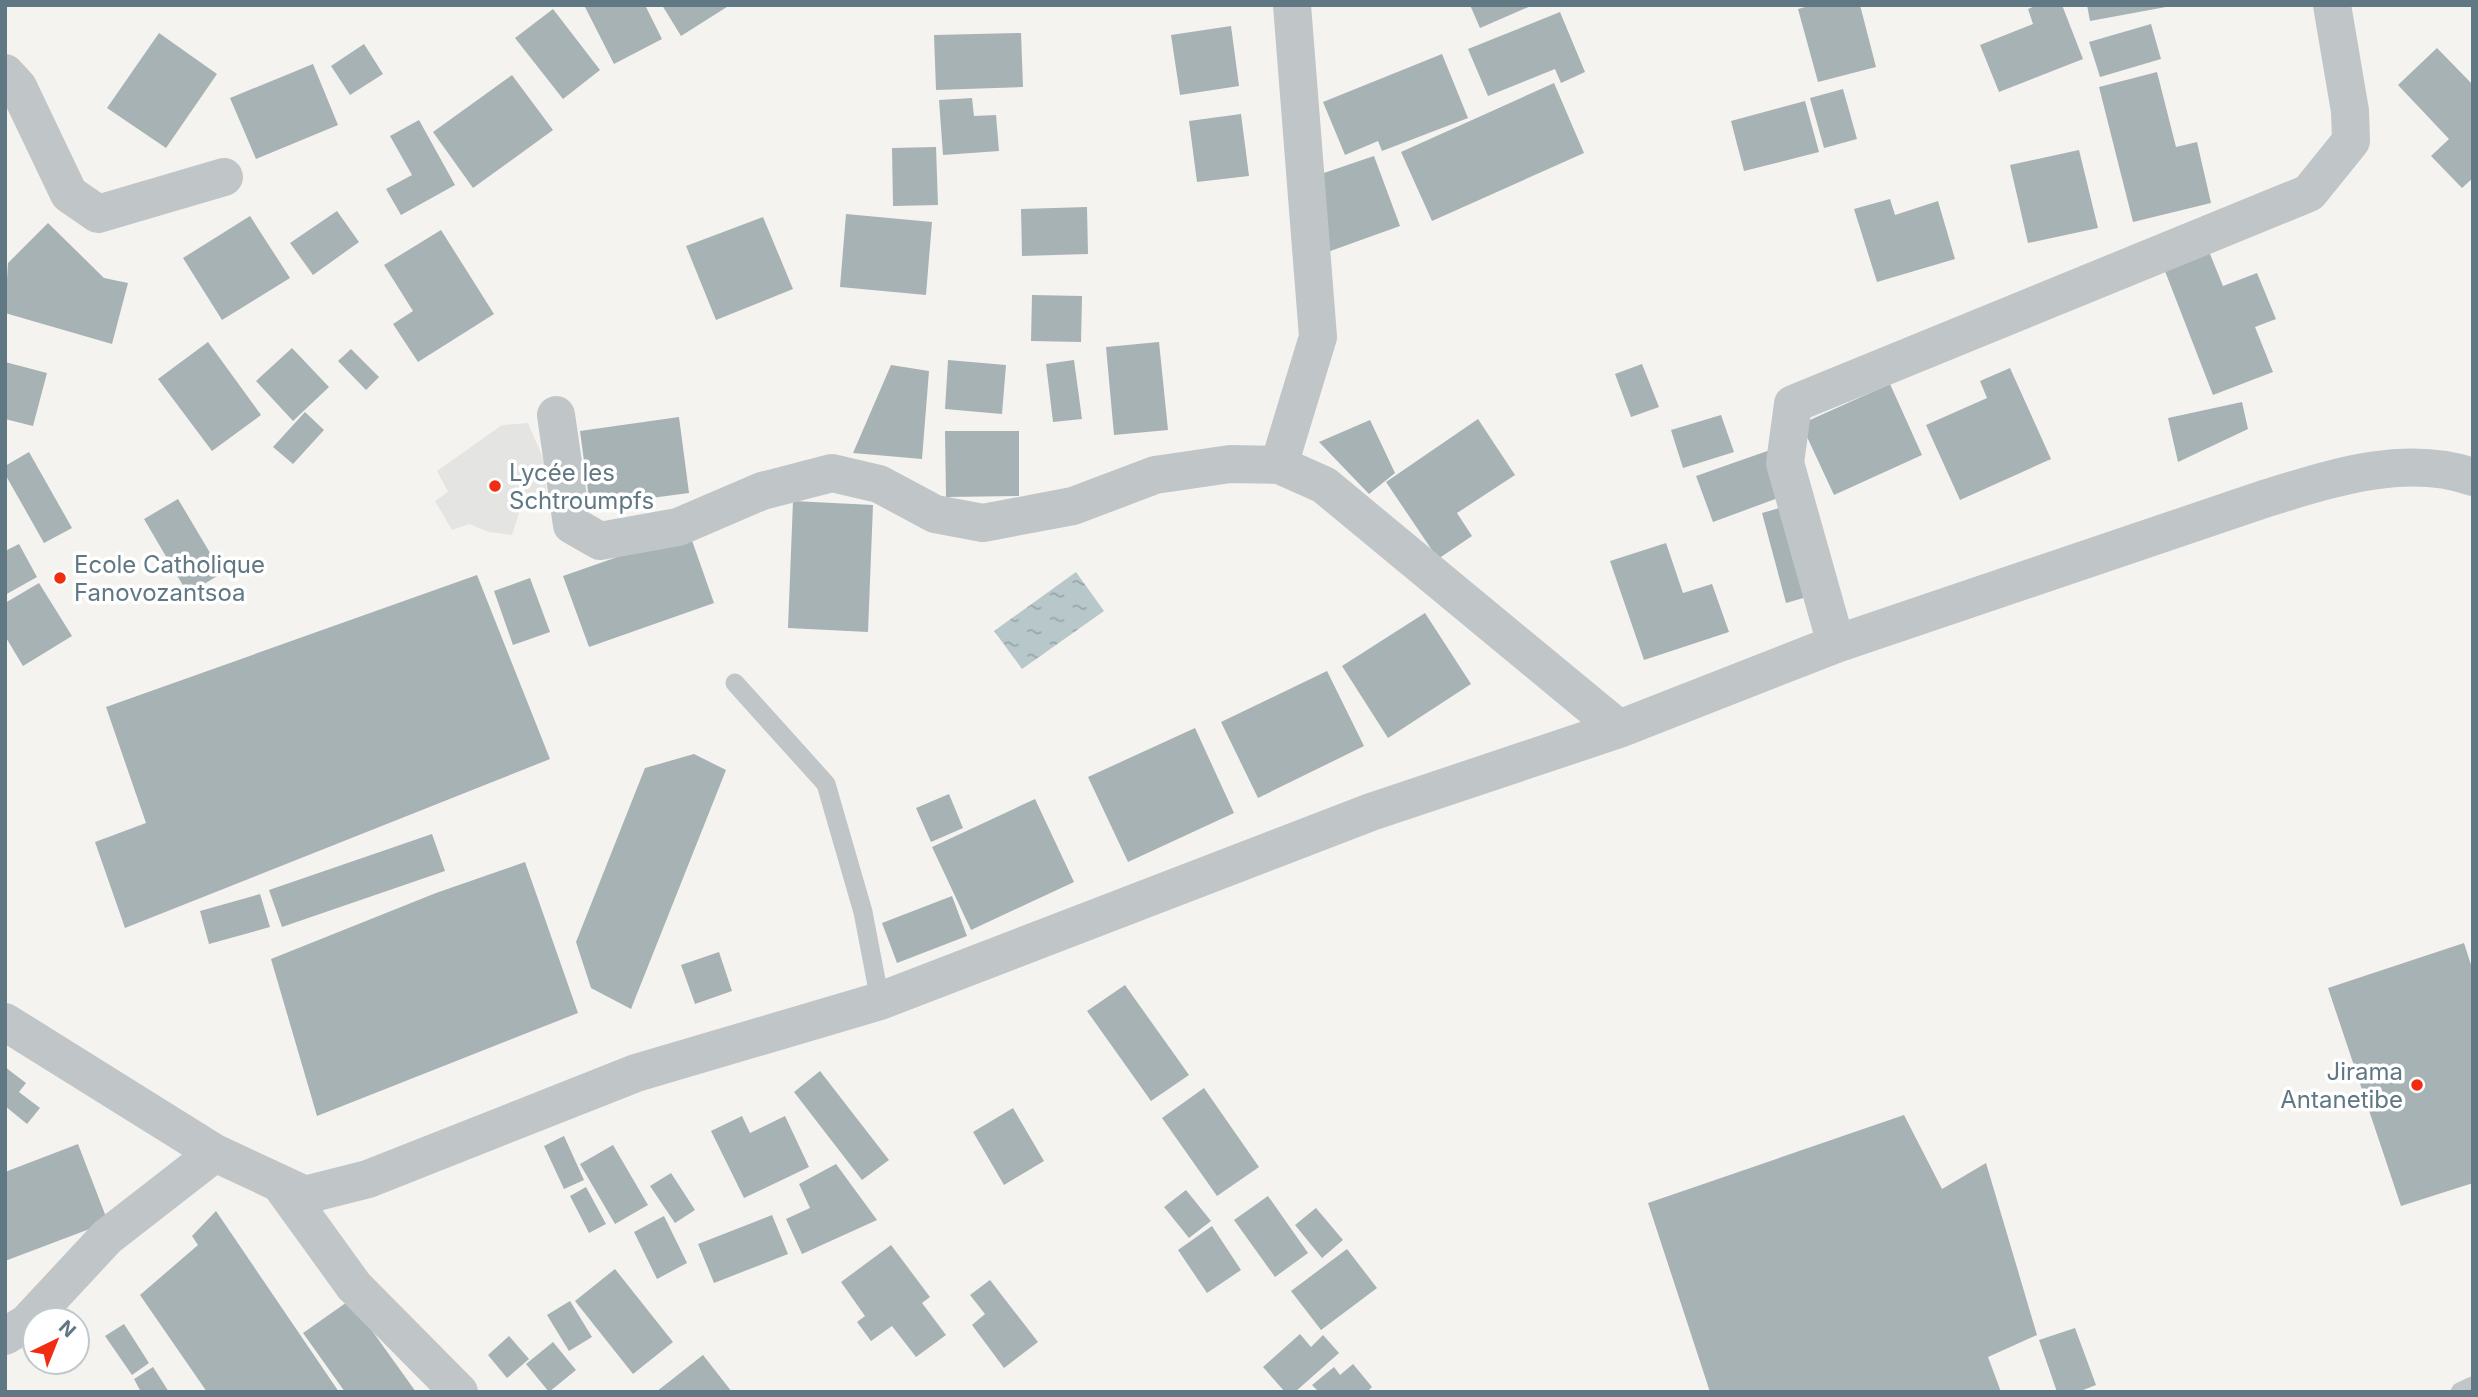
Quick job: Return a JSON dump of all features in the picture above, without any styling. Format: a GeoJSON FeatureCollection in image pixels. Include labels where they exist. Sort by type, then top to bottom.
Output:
{"type":"FeatureCollection","features":[{"type":"Feature","properties":{"kind":"street"},"geometry":{"type":"LineString","coordinates":[[1279,465],[1318,337],[1292,5]]}},
{"type":"Feature","properties":{"kind":"street"},"geometry":{"type":"LineString","coordinates":[[1836,644],[1786,463],[1793,404],[2309,193],[2351,141],[2350,111],[2332,5]]}},
{"type":"Feature","properties":{"kind":"street"},"geometry":{"type":"LineString","coordinates":[[5,73],[18,87],[69,194],[98,214],[224,177]]}},
{"type":"Feature","properties":{"kind":"street"},"geometry":{"type":"LineString","coordinates":[[556,415],[572,525],[600,541],[678,527],[762,491],[832,473],[879,484],[935,514],[983,523],[1073,506],[1155,475],[1230,464],[1279,465],[1324,485],[1619,729]]}},
{"type":"Feature","properties":{"kind":"street"},"geometry":{"type":"LineString","coordinates":[[5,1022],[215,1153],[305,1195],[368,1179],[636,1073],[880,1001],[1371,812],[1619,729],[1836,644],[2334,477],[2381,468],[2457,471],[2473,477]]}},
{"type":"Feature","properties":{"kind":"street"},"geometry":{"type":"LineString","coordinates":[[5,1336],[27,1323],[107,1237],[215,1153]]}},
{"type":"Feature","properties":{"kind":"street"},"geometry":{"type":"LineString","coordinates":[[281,1185],[354,1286],[459,1392]]}},
{"type":"Feature","properties":{"kind":"lane"},"geometry":{"type":"LineString","coordinates":[[735,682],[826,784],[863,912],[880,1001]]}},
{"type":"Feature","properties":{"kind":"lane"},"geometry":{"type":"LineString","coordinates":[[2460,1392],[2473,1386]]}},
{"type":"Feature","properties":{"kind":"shaded area"},"geometry":{"type":"Polygon","coordinates":[[[528,423],[546,465],[546,511],[521,507],[512,535],[489,532],[469,524],[452,530],[435,501],[448,492],[437,471],[502,425],[528,423]]]}},
{"type":"Feature","properties":{"kind":"water"},"geometry":{"type":"Polygon","coordinates":[[[1076,572],[1104,611],[1022,669],[994,631],[1076,572]]]}},
{"type":"Feature","properties":{"kind":"building"},"geometry":{"type":"Polygon","coordinates":[[[584,5],[645,5],[662,39],[614,64],[584,5]]]}},
{"type":"Feature","properties":{"kind":"building"},"geometry":{"type":"Polygon","coordinates":[[[662,5],[730,5],[681,36],[662,5]]]}},
{"type":"Feature","properties":{"kind":"building"},"geometry":{"type":"Polygon","coordinates":[[[1470,5],[1533,5],[1480,28],[1470,5]]]}},
{"type":"Feature","properties":{"kind":"building"},"geometry":{"type":"Polygon","coordinates":[[[1813,5],[1860,5],[1876,67],[1818,82],[1798,9],[1813,5]]]}},
{"type":"Feature","properties":{"kind":"building"},"geometry":{"type":"Polygon","coordinates":[[[2038,5],[2062,5],[2083,59],[1999,92],[1980,45],[2033,24],[2028,9],[2038,5]]]}},
{"type":"Feature","properties":{"kind":"building"},"geometry":{"type":"Polygon","coordinates":[[[2087,5],[2166,5],[2166,7],[2090,21],[2087,5]]]}},
{"type":"Feature","properties":{"kind":"building"},"geometry":{"type":"Polygon","coordinates":[[[553,9],[600,70],[563,99],[515,38],[553,9]]]}},
{"type":"Feature","properties":{"kind":"building"},"geometry":{"type":"Polygon","coordinates":[[[1560,12],[1585,72],[1561,83],[1555,69],[1488,96],[1468,49],[1560,12]]]}},
{"type":"Feature","properties":{"kind":"building"},"geometry":{"type":"Polygon","coordinates":[[[2151,24],[2161,59],[2100,77],[2089,42],[2151,24]]]}},
{"type":"Feature","properties":{"kind":"building"},"geometry":{"type":"Polygon","coordinates":[[[1231,26],[1239,86],[1180,95],[1171,35],[1231,26]]]}},
{"type":"Feature","properties":{"kind":"building"},"geometry":{"type":"Polygon","coordinates":[[[159,33],[217,74],[166,148],[107,108],[159,33]]]}},
{"type":"Feature","properties":{"kind":"building"},"geometry":{"type":"Polygon","coordinates":[[[1021,33],[1023,87],[936,90],[934,35],[1021,33]]]}},
{"type":"Feature","properties":{"kind":"building"},"geometry":{"type":"Polygon","coordinates":[[[364,44],[383,74],[350,95],[331,66],[364,44]]]}},
{"type":"Feature","properties":{"kind":"building"},"geometry":{"type":"Polygon","coordinates":[[[2437,48],[2473,85],[2473,178],[2462,188],[2431,156],[2449,139],[2398,85],[2437,48]]]}},
{"type":"Feature","properties":{"kind":"building"},"geometry":{"type":"Polygon","coordinates":[[[1442,54],[1468,118],[1382,151],[1378,141],[1345,155],[1323,102],[1442,54]]]}},
{"type":"Feature","properties":{"kind":"building"},"geometry":{"type":"Polygon","coordinates":[[[313,64],[338,125],[256,159],[230,98],[313,64]]]}},
{"type":"Feature","properties":{"kind":"building"},"geometry":{"type":"Polygon","coordinates":[[[2157,72],[2176,147],[2197,142],[2211,203],[2133,222],[2099,87],[2157,72]]]}},
{"type":"Feature","properties":{"kind":"building"},"geometry":{"type":"Polygon","coordinates":[[[512,75],[553,130],[473,188],[433,132],[512,75]]]}},
{"type":"Feature","properties":{"kind":"building"},"geometry":{"type":"Polygon","coordinates":[[[1554,83],[1584,153],[1432,221],[1401,152],[1554,83]]]}},
{"type":"Feature","properties":{"kind":"building"},"geometry":{"type":"Polygon","coordinates":[[[1843,89],[1857,139],[1824,148],[1810,98],[1843,89]]]}},
{"type":"Feature","properties":{"kind":"building"},"geometry":{"type":"Polygon","coordinates":[[[972,98],[974,116],[996,115],[999,151],[943,155],[939,100],[972,98]]]}},
{"type":"Feature","properties":{"kind":"building"},"geometry":{"type":"Polygon","coordinates":[[[1805,101],[1819,152],[1744,171],[1731,121],[1805,101]]]}},
{"type":"Feature","properties":{"kind":"building"},"geometry":{"type":"Polygon","coordinates":[[[1241,114],[1249,176],[1197,182],[1189,121],[1241,114]]]}},
{"type":"Feature","properties":{"kind":"building"},"geometry":{"type":"Polygon","coordinates":[[[419,120],[455,185],[401,215],[386,189],[412,175],[390,136],[419,120]]]}},
{"type":"Feature","properties":{"kind":"building"},"geometry":{"type":"Polygon","coordinates":[[[936,147],[938,205],[893,206],[892,148],[936,147]]]}},
{"type":"Feature","properties":{"kind":"building"},"geometry":{"type":"Polygon","coordinates":[[[2079,150],[2098,228],[2028,243],[2010,165],[2079,150]]]}},
{"type":"Feature","properties":{"kind":"building"},"geometry":{"type":"Polygon","coordinates":[[[1374,156],[1400,226],[1322,254],[1315,176],[1374,156]]]}},
{"type":"Feature","properties":{"kind":"building"},"geometry":{"type":"Polygon","coordinates":[[[1890,199],[1895,215],[1938,201],[1955,259],[1877,282],[1854,209],[1890,199]]]}},
{"type":"Feature","properties":{"kind":"building"},"geometry":{"type":"Polygon","coordinates":[[[1087,207],[1088,254],[1022,256],[1021,209],[1087,207]]]}},
{"type":"Feature","properties":{"kind":"building"},"geometry":{"type":"Polygon","coordinates":[[[337,211],[359,242],[313,275],[290,243],[337,211]]]}},
{"type":"Feature","properties":{"kind":"building"},"geometry":{"type":"Polygon","coordinates":[[[846,214],[932,222],[926,295],[840,287],[846,214]]]}},
{"type":"Feature","properties":{"kind":"building"},"geometry":{"type":"Polygon","coordinates":[[[250,216],[290,278],[222,320],[183,258],[250,216]]]}},
{"type":"Feature","properties":{"kind":"building"},"geometry":{"type":"Polygon","coordinates":[[[763,217],[793,289],[716,320],[686,246],[763,217]]]}},
{"type":"Feature","properties":{"kind":"building"},"geometry":{"type":"Polygon","coordinates":[[[48,223],[104,278],[128,283],[112,344],[5,313],[8,263],[48,223]]]}},
{"type":"Feature","properties":{"kind":"building"},"geometry":{"type":"Polygon","coordinates":[[[441,230],[494,314],[418,362],[393,324],[413,311],[384,265],[441,230]]]}},
{"type":"Feature","properties":{"kind":"building"},"geometry":{"type":"Polygon","coordinates":[[[2208,249],[2223,286],[2257,273],[2276,319],[2255,327],[2273,372],[2213,395],[2163,266],[2208,249]]]}},
{"type":"Feature","properties":{"kind":"building"},"geometry":{"type":"Polygon","coordinates":[[[1032,295],[1082,296],[1081,342],[1031,341],[1032,295]]]}},
{"type":"Feature","properties":{"kind":"building"},"geometry":{"type":"Polygon","coordinates":[[[208,342],[261,415],[212,451],[158,379],[208,342]]]}},
{"type":"Feature","properties":{"kind":"building"},"geometry":{"type":"Polygon","coordinates":[[[1159,342],[1168,430],[1114,435],[1106,347],[1159,342]]]}},
{"type":"Feature","properties":{"kind":"building"},"geometry":{"type":"Polygon","coordinates":[[[292,348],[329,387],[293,421],[256,381],[292,348]]]}},
{"type":"Feature","properties":{"kind":"building"},"geometry":{"type":"Polygon","coordinates":[[[351,349],[379,377],[366,390],[338,361],[351,349]]]}},
{"type":"Feature","properties":{"kind":"building"},"geometry":{"type":"Polygon","coordinates":[[[948,360],[1006,365],[1002,414],[945,409],[948,360]]]}},
{"type":"Feature","properties":{"kind":"building"},"geometry":{"type":"Polygon","coordinates":[[[1074,360],[1082,419],[1053,422],[1046,364],[1074,360]]]}},
{"type":"Feature","properties":{"kind":"building"},"geometry":{"type":"Polygon","coordinates":[[[5,362],[47,373],[33,426],[5,419],[5,362]]]}},
{"type":"Feature","properties":{"kind":"building"},"geometry":{"type":"Polygon","coordinates":[[[1642,364],[1659,407],[1631,417],[1615,374],[1642,364]]]}},
{"type":"Feature","properties":{"kind":"building"},"geometry":{"type":"Polygon","coordinates":[[[891,365],[929,371],[922,459],[853,453],[891,365]]]}},
{"type":"Feature","properties":{"kind":"building"},"geometry":{"type":"Polygon","coordinates":[[[2010,368],[2051,459],[1960,500],[1926,425],[1987,398],[1980,381],[2010,368]]]}},
{"type":"Feature","properties":{"kind":"building"},"geometry":{"type":"Polygon","coordinates":[[[1890,384],[1922,455],[1834,495],[1801,424],[1890,384]]]}},
{"type":"Feature","properties":{"kind":"building"},"geometry":{"type":"Polygon","coordinates":[[[2242,402],[2248,429],[2178,462],[2168,418],[2242,402]]]}},
{"type":"Feature","properties":{"kind":"building"},"geometry":{"type":"Polygon","coordinates":[[[305,412],[324,430],[293,464],[273,447],[305,412]]]}},
{"type":"Feature","properties":{"kind":"building"},"geometry":{"type":"Polygon","coordinates":[[[1721,415],[1734,452],[1683,468],[1671,430],[1721,415]]]}},
{"type":"Feature","properties":{"kind":"building"},"geometry":{"type":"Polygon","coordinates":[[[679,417],[689,493],[590,506],[580,431],[679,417]]]}},
{"type":"Feature","properties":{"kind":"building"},"geometry":{"type":"Polygon","coordinates":[[[1478,419],[1515,475],[1457,513],[1472,536],[1438,559],[1386,482],[1478,419]]]}},
{"type":"Feature","properties":{"kind":"building"},"geometry":{"type":"Polygon","coordinates":[[[1370,420],[1395,473],[1369,494],[1319,442],[1370,420]]]}},
{"type":"Feature","properties":{"kind":"building"},"geometry":{"type":"Polygon","coordinates":[[[945,431],[1019,431],[1019,496],[946,497],[945,431]]]}},
{"type":"Feature","properties":{"kind":"building"},"geometry":{"type":"Polygon","coordinates":[[[1773,449],[1789,494],[1713,522],[1696,476],[1773,449]]]}},
{"type":"Feature","properties":{"kind":"building"},"geometry":{"type":"Polygon","coordinates":[[[29,452],[72,528],[44,543],[5,474],[5,466],[29,452]]]}},
{"type":"Feature","properties":{"kind":"building"},"geometry":{"type":"Polygon","coordinates":[[[178,499],[222,573],[188,594],[144,519],[178,499]]]}},
{"type":"Feature","properties":{"kind":"building"},"geometry":{"type":"Polygon","coordinates":[[[793,501],[873,505],[868,632],[788,628],[793,501]]]}},
{"type":"Feature","properties":{"kind":"building"},"geometry":{"type":"Polygon","coordinates":[[[1790,505],[1814,595],[1786,603],[1762,513],[1790,505]]]}},
{"type":"Feature","properties":{"kind":"building"},"geometry":{"type":"Polygon","coordinates":[[[689,532],[714,603],[589,647],[563,576],[689,532]]]}},
{"type":"Feature","properties":{"kind":"building"},"geometry":{"type":"Polygon","coordinates":[[[1666,543],[1683,593],[1712,584],[1729,632],[1644,660],[1610,561],[1666,543]]]}},
{"type":"Feature","properties":{"kind":"building"},"geometry":{"type":"Polygon","coordinates":[[[19,544],[37,577],[5,595],[5,551],[19,544]]]}},
{"type":"Feature","properties":{"kind":"building"},"geometry":{"type":"Polygon","coordinates":[[[477,575],[550,759],[125,928],[95,842],[146,823],[106,707],[477,575]]]}},
{"type":"Feature","properties":{"kind":"building"},"geometry":{"type":"Polygon","coordinates":[[[530,578],[550,632],[513,645],[494,591],[530,578]]]}},
{"type":"Feature","properties":{"kind":"building"},"geometry":{"type":"Polygon","coordinates":[[[39,583],[72,636],[23,666],[5,636],[5,603],[39,583]]]}},
{"type":"Feature","properties":{"kind":"building"},"geometry":{"type":"Polygon","coordinates":[[[1425,613],[1471,684],[1388,738],[1342,666],[1425,613]]]}},
{"type":"Feature","properties":{"kind":"building"},"geometry":{"type":"Polygon","coordinates":[[[1327,671],[1364,746],[1258,798],[1221,722],[1327,671]]]}},
{"type":"Feature","properties":{"kind":"building"},"geometry":{"type":"Polygon","coordinates":[[[1195,728],[1234,813],[1128,862],[1088,777],[1195,728]]]}},
{"type":"Feature","properties":{"kind":"building"},"geometry":{"type":"Polygon","coordinates":[[[694,754],[726,770],[631,1009],[591,988],[576,942],[645,768],[694,754]]]}},
{"type":"Feature","properties":{"kind":"building"},"geometry":{"type":"Polygon","coordinates":[[[949,794],[963,828],[931,842],[916,808],[949,794]]]}},
{"type":"Feature","properties":{"kind":"building"},"geometry":{"type":"Polygon","coordinates":[[[1035,799],[1074,882],[971,930],[932,847],[1035,799]]]}},
{"type":"Feature","properties":{"kind":"building"},"geometry":{"type":"Polygon","coordinates":[[[432,834],[445,871],[282,927],[269,890],[432,834]]]}},
{"type":"Feature","properties":{"kind":"building"},"geometry":{"type":"Polygon","coordinates":[[[525,862],[578,1013],[317,1116],[271,959],[436,893],[525,862]]]}},
{"type":"Feature","properties":{"kind":"building"},"geometry":{"type":"Polygon","coordinates":[[[260,894],[270,927],[209,944],[200,911],[260,894]]]}},
{"type":"Feature","properties":{"kind":"building"},"geometry":{"type":"Polygon","coordinates":[[[952,896],[967,936],[897,963],[882,923],[952,896]]]}},
{"type":"Feature","properties":{"kind":"building","name":"Jirama Antanetibe"},"geometry":{"type":"Polygon","coordinates":[[[2464,943],[2473,971],[2473,1183],[2401,1206],[2328,988],[2464,943]]]}},
{"type":"Feature","properties":{"kind":"building"},"geometry":{"type":"Polygon","coordinates":[[[719,952],[732,991],[695,1004],[681,965],[719,952]]]}},
{"type":"Feature","properties":{"kind":"building"},"geometry":{"type":"Polygon","coordinates":[[[1125,985],[1189,1075],[1151,1101],[1087,1011],[1125,985]]]}},
{"type":"Feature","properties":{"kind":"building"},"geometry":{"type":"Polygon","coordinates":[[[5,1067],[26,1083],[19,1092],[40,1108],[27,1124],[5,1106],[5,1067]]]}},
{"type":"Feature","properties":{"kind":"building"},"geometry":{"type":"Polygon","coordinates":[[[820,1071],[889,1160],[862,1180],[794,1092],[820,1071]]]}},
{"type":"Feature","properties":{"kind":"building"},"geometry":{"type":"Polygon","coordinates":[[[1204,1088],[1259,1167],[1217,1196],[1162,1118],[1204,1088]]]}},
{"type":"Feature","properties":{"kind":"building"},"geometry":{"type":"Polygon","coordinates":[[[1013,1108],[1044,1161],[1004,1185],[973,1132],[1013,1108]]]}},
{"type":"Feature","properties":{"kind":"building"},"geometry":{"type":"Polygon","coordinates":[[[1904,1115],[1942,1189],[1986,1163],[2037,1335],[1988,1357],[2001,1392],[1710,1392],[1648,1203],[1904,1115]]]}},
{"type":"Feature","properties":{"kind":"building"},"geometry":{"type":"Polygon","coordinates":[[[742,1116],[750,1133],[785,1116],[809,1167],[744,1198],[711,1131],[742,1116]]]}},
{"type":"Feature","properties":{"kind":"building"},"geometry":{"type":"Polygon","coordinates":[[[564,1136],[584,1180],[564,1189],[544,1146],[564,1136]]]}},
{"type":"Feature","properties":{"kind":"building"},"geometry":{"type":"Polygon","coordinates":[[[78,1144],[108,1222],[5,1261],[5,1172],[78,1144]]]}},
{"type":"Feature","properties":{"kind":"building"},"geometry":{"type":"Polygon","coordinates":[[[613,1145],[648,1205],[615,1224],[580,1164],[613,1145]]]}},
{"type":"Feature","properties":{"kind":"building"},"geometry":{"type":"Polygon","coordinates":[[[836,1164],[877,1220],[802,1254],[786,1219],[810,1208],[799,1184],[836,1164]]]}},
{"type":"Feature","properties":{"kind":"building"},"geometry":{"type":"Polygon","coordinates":[[[671,1173],[695,1210],[675,1223],[650,1186],[671,1173]]]}},
{"type":"Feature","properties":{"kind":"building"},"geometry":{"type":"Polygon","coordinates":[[[586,1187],[606,1224],[589,1233],[570,1196],[586,1187]]]}},
{"type":"Feature","properties":{"kind":"building"},"geometry":{"type":"Polygon","coordinates":[[[1186,1190],[1211,1221],[1189,1238],[1164,1207],[1186,1190]]]}},
{"type":"Feature","properties":{"kind":"building"},"geometry":{"type":"Polygon","coordinates":[[[1268,1196],[1308,1253],[1275,1277],[1234,1220],[1268,1196]]]}},
{"type":"Feature","properties":{"kind":"building"},"geometry":{"type":"Polygon","coordinates":[[[1316,1208],[1343,1240],[1322,1258],[1295,1225],[1316,1208]]]}},
{"type":"Feature","properties":{"kind":"building"},"geometry":{"type":"Polygon","coordinates":[[[216,1211],[339,1392],[207,1392],[140,1295],[198,1245],[192,1236],[216,1211]]]}},
{"type":"Feature","properties":{"kind":"building"},"geometry":{"type":"Polygon","coordinates":[[[772,1215],[788,1254],[714,1283],[698,1244],[772,1215]]]}},
{"type":"Feature","properties":{"kind":"building"},"geometry":{"type":"Polygon","coordinates":[[[664,1216],[687,1263],[657,1279],[634,1232],[664,1216]]]}},
{"type":"Feature","properties":{"kind":"building"},"geometry":{"type":"Polygon","coordinates":[[[1212,1226],[1241,1270],[1207,1293],[1178,1250],[1212,1226]]]}},
{"type":"Feature","properties":{"kind":"building"},"geometry":{"type":"Polygon","coordinates":[[[891,1245],[930,1297],[922,1303],[946,1335],[916,1357],[892,1326],[871,1341],[857,1322],[865,1316],[841,1282],[891,1245]]]}},
{"type":"Feature","properties":{"kind":"building"},"geometry":{"type":"Polygon","coordinates":[[[1347,1249],[1377,1288],[1321,1330],[1291,1291],[1347,1249]]]}},
{"type":"Feature","properties":{"kind":"building"},"geometry":{"type":"Polygon","coordinates":[[[615,1269],[673,1342],[633,1374],[575,1301],[615,1269]]]}},
{"type":"Feature","properties":{"kind":"building"},"geometry":{"type":"Polygon","coordinates":[[[990,1280],[1038,1342],[1004,1368],[972,1325],[985,1314],[970,1295],[990,1280]]]}},
{"type":"Feature","properties":{"kind":"building"},"geometry":{"type":"Polygon","coordinates":[[[350,1300],[416,1392],[345,1392],[303,1333],[350,1300]]]}},
{"type":"Feature","properties":{"kind":"building"},"geometry":{"type":"Polygon","coordinates":[[[570,1301],[592,1337],[569,1351],[547,1315],[570,1301]]]}},
{"type":"Feature","properties":{"kind":"building"},"geometry":{"type":"Polygon","coordinates":[[[124,1324],[149,1363],[132,1375],[105,1336],[124,1324]]]}},
{"type":"Feature","properties":{"kind":"building"},"geometry":{"type":"Polygon","coordinates":[[[2075,1328],[2096,1385],[2078,1392],[2057,1392],[2039,1340],[2075,1328]]]}},
{"type":"Feature","properties":{"kind":"building"},"geometry":{"type":"Polygon","coordinates":[[[1300,1334],[1311,1347],[1323,1335],[1339,1353],[1295,1392],[1285,1392],[1263,1367],[1300,1334]]]}},
{"type":"Feature","properties":{"kind":"building"},"geometry":{"type":"Polygon","coordinates":[[[509,1336],[529,1359],[507,1378],[488,1355],[509,1336]]]}},
{"type":"Feature","properties":{"kind":"building"},"geometry":{"type":"Polygon","coordinates":[[[553,1342],[576,1370],[549,1392],[526,1364],[553,1342]]]}},
{"type":"Feature","properties":{"kind":"building"},"geometry":{"type":"Polygon","coordinates":[[[703,1355],[732,1392],[656,1392],[703,1355]]]}},
{"type":"Feature","properties":{"kind":"building"},"geometry":{"type":"Polygon","coordinates":[[[1353,1364],[1372,1387],[1367,1392],[1319,1392],[1312,1385],[1334,1367],[1340,1375],[1353,1364]]]}},
{"type":"Feature","properties":{"kind":"building"},"geometry":{"type":"Polygon","coordinates":[[[153,1367],[169,1392],[141,1392],[134,1379],[153,1367]]]}},
{"type":"Feature","properties":{"kind":"place","name":"Lycée les Schtroumpfs"},"geometry":{"type":"Point","coordinates":[495,486]}},
{"type":"Feature","properties":{"kind":"place","name":"Ecole Catholique Fanovozantsoa"},"geometry":{"type":"Point","coordinates":[60,578]}},
{"type":"Feature","properties":{"kind":"place","name":"Jirama Antanetibe"},"geometry":{"type":"Point","coordinates":[2417,1085]}}]}
